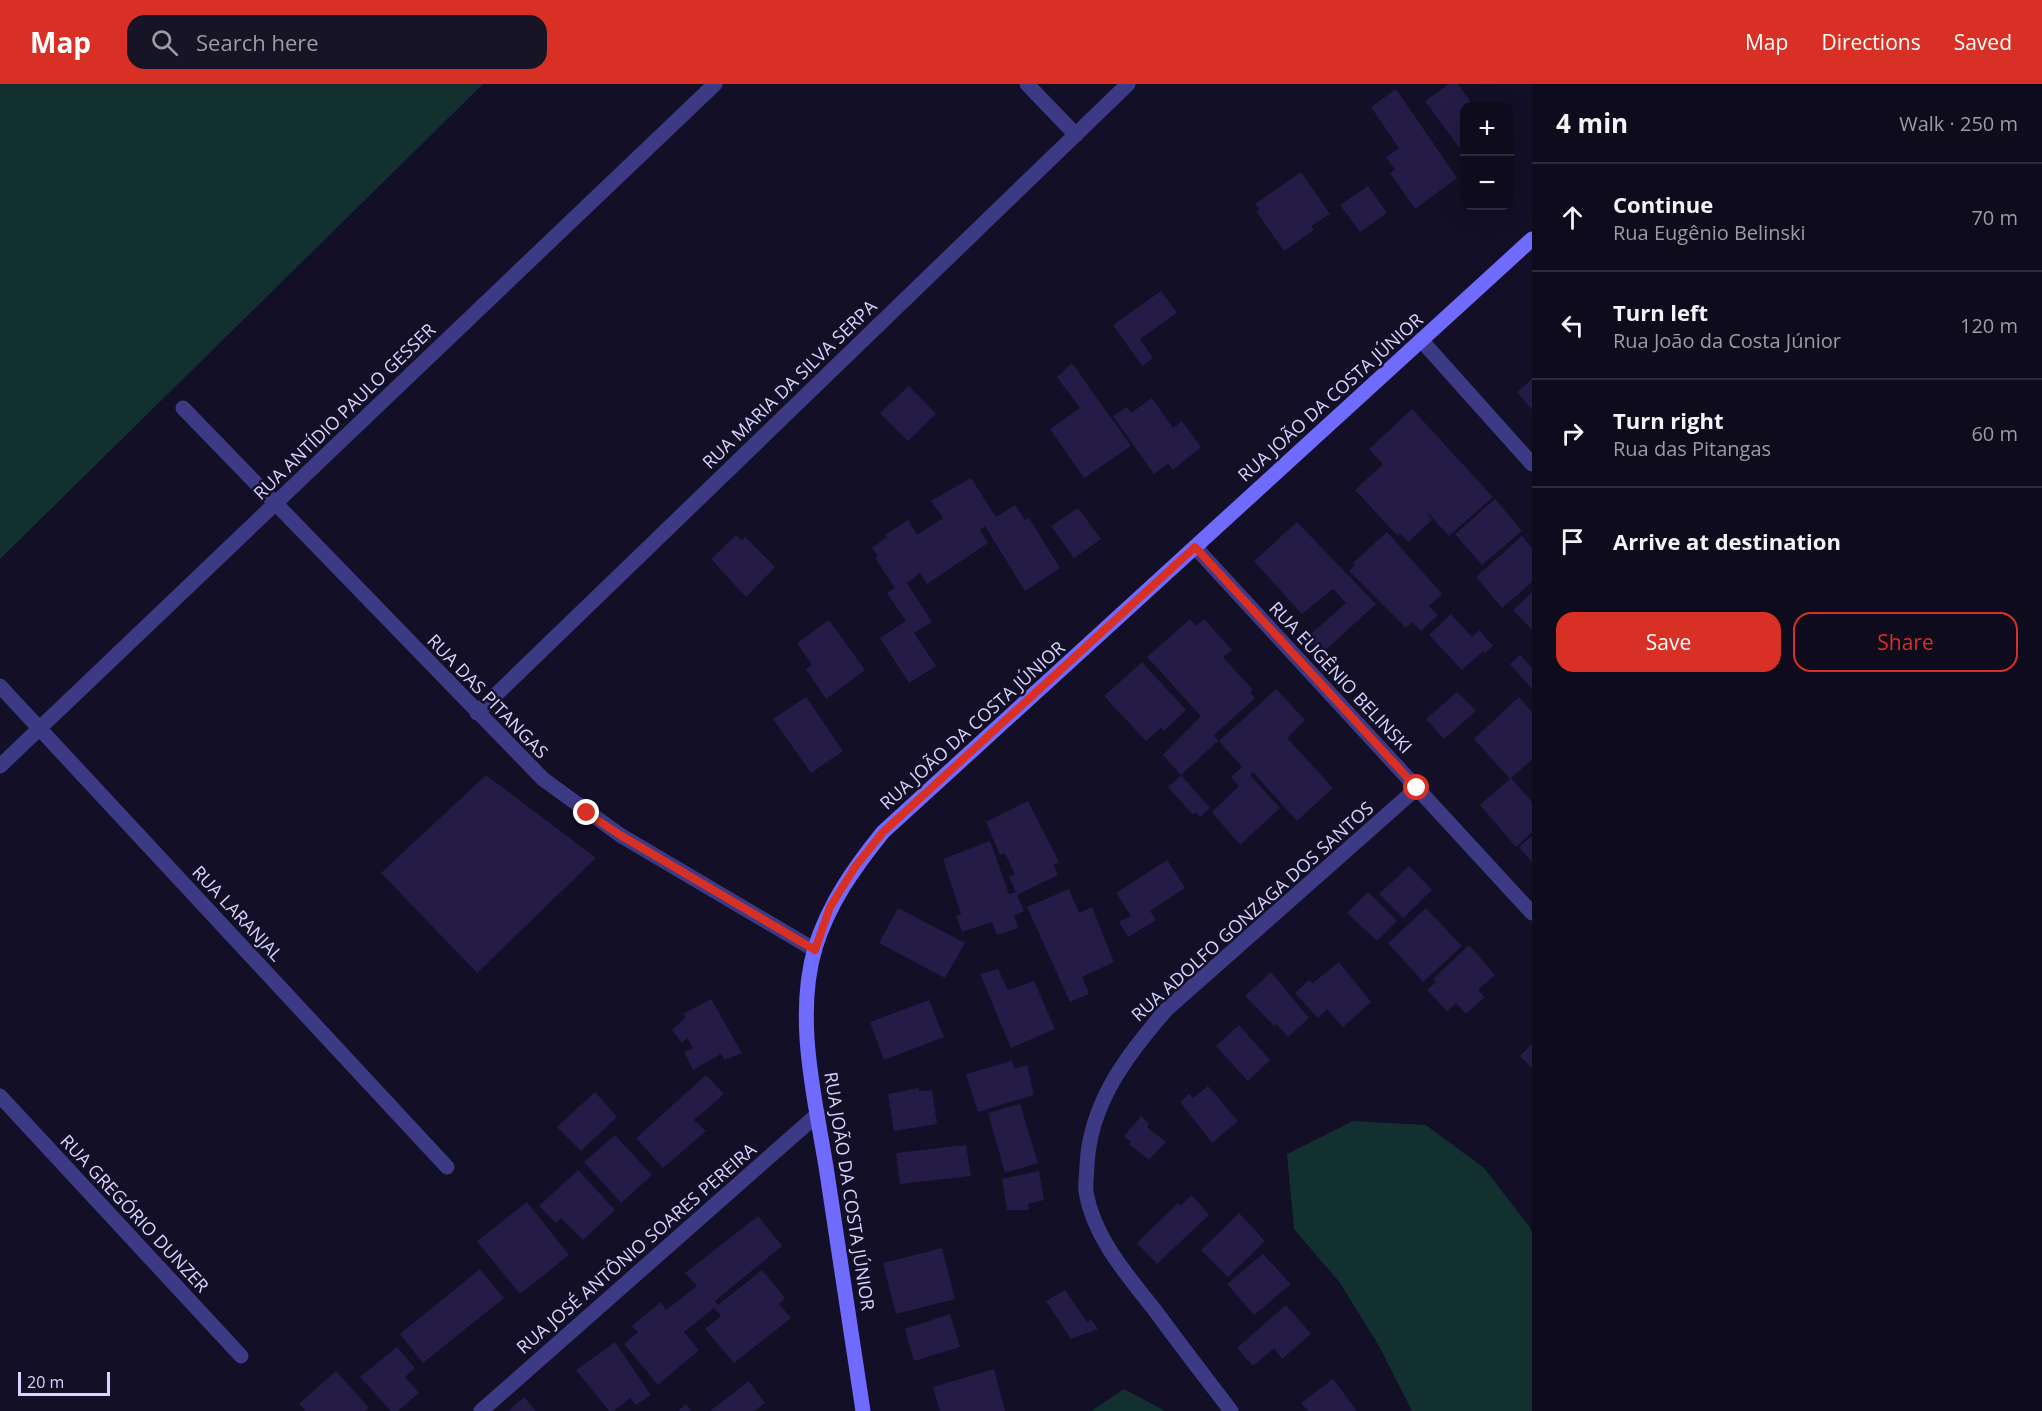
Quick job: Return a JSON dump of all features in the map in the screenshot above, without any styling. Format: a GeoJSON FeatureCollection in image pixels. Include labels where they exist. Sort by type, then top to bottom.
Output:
{"type":"FeatureCollection","features":[{"type":"Feature","properties":{"kind":"main road","name":"RUA JOÃO DA COSTA JÚNIOR"},"geometry":{"type":"LineString","coordinates":[[863,1411],[818,1114],[807,1019],[809,981],[815,950],[830,907],[855,867],[883,832],[1532,239]]}},
{"type":"Feature","properties":{"kind":"street","name":"RUA ANTÍDIO PAULO GESSER"},"geometry":{"type":"LineString","coordinates":[[0,766],[715,84]]}},
{"type":"Feature","properties":{"kind":"street"},"geometry":{"type":"LineString","coordinates":[[1027,84],[1076,135]]}},
{"type":"Feature","properties":{"kind":"street","name":"RUA MARIA DA SILVA SERPA"},"geometry":{"type":"LineString","coordinates":[[477,713],[1128,84]]}},
{"type":"Feature","properties":{"kind":"street"},"geometry":{"type":"LineString","coordinates":[[1421,340],[1532,464]]}},
{"type":"Feature","properties":{"kind":"street","name":"RUA DAS PITANGAS"},"geometry":{"type":"LineString","coordinates":[[183,408],[543,779],[620,835],[815,950]]}},
{"type":"Feature","properties":{"kind":"street","name":"RUA EUGÊNIO BELINSKI"},"geometry":{"type":"LineString","coordinates":[[1195,547],[1532,912]]}},
{"type":"Feature","properties":{"kind":"street","name":"RUA LARANJAL"},"geometry":{"type":"LineString","coordinates":[[0,686],[447,1167]]}},
{"type":"Feature","properties":{"kind":"street","name":"RUA ADOLFO GONZAGA DOS SANTOS"},"geometry":{"type":"LineString","coordinates":[[1231,1411],[1121,1266],[1100,1233],[1086,1191],[1088,1148],[1097,1113],[1113,1080],[1134,1047],[1166,1010],[1417,788]]}},
{"type":"Feature","properties":{"kind":"street","name":"RUA GREGÓRIO DUNZER"},"geometry":{"type":"LineString","coordinates":[[0,1096],[241,1356]]}},
{"type":"Feature","properties":{"kind":"street","name":"RUA JOSÉ ANTÔNIO SOARES PEREIRA"},"geometry":{"type":"LineString","coordinates":[[481,1411],[818,1114]]}},
{"type":"Feature","properties":{"kind":"green space"},"geometry":{"type":"Polygon","coordinates":[[[0,84],[483,84],[0,559],[0,84]]]}},
{"type":"Feature","properties":{"kind":"green space"},"geometry":{"type":"Polygon","coordinates":[[[1353,1121],[1426,1125],[1484,1168],[1529,1226],[1532,1232],[1532,1411],[1412,1411],[1379,1346],[1340,1283],[1294,1229],[1287,1154],[1353,1121]]]}},
{"type":"Feature","properties":{"kind":"green space"},"geometry":{"type":"Polygon","coordinates":[[[1124,1389],[1165,1411],[1091,1411],[1124,1389]]]}},
{"type":"Feature","properties":{"kind":"building"},"geometry":{"type":"Polygon","coordinates":[[[1449,84],[1458,84],[1471,102],[1460,102],[1460,149],[1425,101],[1449,84]]]}},
{"type":"Feature","properties":{"kind":"building"},"geometry":{"type":"Polygon","coordinates":[[[1396,89],[1457,178],[1415,209],[1390,173],[1395,170],[1386,157],[1399,148],[1371,107],[1396,89]]]}},
{"type":"Feature","properties":{"kind":"building"},"geometry":{"type":"Polygon","coordinates":[[[1301,172],[1330,214],[1311,226],[1314,230],[1284,251],[1256,211],[1259,209],[1255,204],[1301,172]]]}},
{"type":"Feature","properties":{"kind":"building"},"geometry":{"type":"Polygon","coordinates":[[[1368,186],[1387,213],[1360,232],[1340,205],[1368,186]]]}},
{"type":"Feature","properties":{"kind":"building"},"geometry":{"type":"Polygon","coordinates":[[[1161,291],[1177,313],[1140,339],[1153,358],[1142,366],[1113,325],[1161,291]]]}},
{"type":"Feature","properties":{"kind":"building"},"geometry":{"type":"Polygon","coordinates":[[[1072,363],[1131,446],[1084,478],[1050,429],[1080,408],[1057,377],[1072,363]]]}},
{"type":"Feature","properties":{"kind":"building"},"geometry":{"type":"Polygon","coordinates":[[[1532,379],[1532,410],[1517,392],[1532,379]]]}},
{"type":"Feature","properties":{"kind":"building"},"geometry":{"type":"Polygon","coordinates":[[[909,386],[936,414],[908,441],[880,413],[909,386]]]}},
{"type":"Feature","properties":{"kind":"building"},"geometry":{"type":"Polygon","coordinates":[[[1152,398],[1173,428],[1182,421],[1201,447],[1173,470],[1168,464],[1154,474],[1113,416],[1127,407],[1131,413],[1152,398]]]}},
{"type":"Feature","properties":{"kind":"building"},"geometry":{"type":"Polygon","coordinates":[[[1412,409],[1493,497],[1449,536],[1426,511],[1432,520],[1408,542],[1401,534],[1398,536],[1355,490],[1383,464],[1369,449],[1412,409]]]}},
{"type":"Feature","properties":{"kind":"building"},"geometry":{"type":"Polygon","coordinates":[[[971,478],[996,517],[1015,505],[1025,520],[1029,518],[1060,568],[1025,591],[985,526],[980,530],[988,543],[927,584],[920,573],[907,583],[932,622],[914,633],[936,666],[909,683],[880,638],[906,621],[887,593],[895,588],[875,558],[878,556],[872,548],[887,537],[885,535],[908,520],[917,535],[943,518],[931,501],[971,478]]]}},
{"type":"Feature","properties":{"kind":"building"},"geometry":{"type":"Polygon","coordinates":[[[1495,499],[1522,531],[1482,565],[1455,534],[1495,499]]]}},
{"type":"Feature","properties":{"kind":"building"},"geometry":{"type":"Polygon","coordinates":[[[1078,508],[1101,539],[1074,558],[1051,526],[1078,508]]]}},
{"type":"Feature","properties":{"kind":"building"},"geometry":{"type":"Polygon","coordinates":[[[1297,522],[1376,604],[1321,654],[1306,638],[1346,603],[1333,589],[1302,614],[1254,561],[1297,522]]]}},
{"type":"Feature","properties":{"kind":"building"},"geometry":{"type":"Polygon","coordinates":[[[1387,532],[1442,594],[1429,606],[1438,615],[1421,631],[1412,622],[1406,628],[1349,571],[1355,565],[1353,563],[1387,532]]]}},
{"type":"Feature","properties":{"kind":"building"},"geometry":{"type":"Polygon","coordinates":[[[736,535],[742,540],[745,537],[775,567],[746,597],[711,559],[736,535]]]}},
{"type":"Feature","properties":{"kind":"building"},"geometry":{"type":"Polygon","coordinates":[[[1522,536],[1532,548],[1532,582],[1502,608],[1476,577],[1522,536]]]}},
{"type":"Feature","properties":{"kind":"building"},"geometry":{"type":"Polygon","coordinates":[[[1532,592],[1532,630],[1513,610],[1532,592]]]}},
{"type":"Feature","properties":{"kind":"building"},"geometry":{"type":"Polygon","coordinates":[[[1451,614],[1472,637],[1479,630],[1493,646],[1485,653],[1483,651],[1462,670],[1429,635],[1451,614]]]}},
{"type":"Feature","properties":{"kind":"building"},"geometry":{"type":"Polygon","coordinates":[[[1190,619],[1196,626],[1204,619],[1232,650],[1223,657],[1253,690],[1250,692],[1255,698],[1214,735],[1218,741],[1181,775],[1163,755],[1201,716],[1147,657],[1190,619]]]}},
{"type":"Feature","properties":{"kind":"building"},"geometry":{"type":"Polygon","coordinates":[[[829,620],[865,670],[826,699],[806,669],[812,665],[797,643],[829,620]]]}},
{"type":"Feature","properties":{"kind":"building"},"geometry":{"type":"Polygon","coordinates":[[[1520,655],[1532,668],[1532,689],[1510,664],[1520,655]]]}},
{"type":"Feature","properties":{"kind":"building"},"geometry":{"type":"Polygon","coordinates":[[[1142,662],[1186,710],[1164,731],[1161,728],[1146,741],[1104,696],[1142,662]]]}},
{"type":"Feature","properties":{"kind":"building"},"geometry":{"type":"Polygon","coordinates":[[[1276,689],[1305,720],[1287,738],[1333,788],[1297,821],[1253,772],[1250,775],[1280,808],[1240,845],[1212,812],[1239,786],[1231,777],[1242,767],[1219,741],[1276,689]]]}},
{"type":"Feature","properties":{"kind":"building"},"geometry":{"type":"Polygon","coordinates":[[[1457,692],[1476,711],[1444,739],[1426,719],[1457,692]]]}},
{"type":"Feature","properties":{"kind":"building"},"geometry":{"type":"Polygon","coordinates":[[[806,697],[843,751],[811,773],[773,719],[806,697]]]}},
{"type":"Feature","properties":{"kind":"building"},"geometry":{"type":"Polygon","coordinates":[[[1519,697],[1532,712],[1532,759],[1510,779],[1474,739],[1519,697]]]}},
{"type":"Feature","properties":{"kind":"building"},"geometry":{"type":"Polygon","coordinates":[[[486,775],[596,858],[477,973],[381,873],[486,775]]]}},
{"type":"Feature","properties":{"kind":"building"},"geometry":{"type":"Polygon","coordinates":[[[1181,775],[1210,808],[1200,817],[1196,812],[1193,815],[1168,787],[1181,775]]]}},
{"type":"Feature","properties":{"kind":"building"},"geometry":{"type":"Polygon","coordinates":[[[1511,778],[1532,802],[1532,832],[1516,847],[1480,805],[1511,778]]]}},
{"type":"Feature","properties":{"kind":"building"},"geometry":{"type":"Polygon","coordinates":[[[1028,801],[1059,862],[1053,865],[1058,875],[1017,895],[1024,911],[1014,916],[1018,928],[997,935],[992,922],[962,932],[956,916],[961,914],[943,859],[990,841],[1009,894],[1016,892],[1009,877],[1015,874],[1005,853],[1000,855],[986,822],[1028,801]]]}},
{"type":"Feature","properties":{"kind":"building"},"geometry":{"type":"Polygon","coordinates":[[[1532,836],[1532,862],[1519,847],[1532,836]]]}},
{"type":"Feature","properties":{"kind":"building"},"geometry":{"type":"Polygon","coordinates":[[[1167,860],[1185,888],[1150,911],[1156,920],[1128,937],[1119,922],[1131,916],[1116,893],[1167,860]]]}},
{"type":"Feature","properties":{"kind":"building"},"geometry":{"type":"Polygon","coordinates":[[[1409,866],[1432,890],[1403,918],[1379,894],[1409,866]]]}},
{"type":"Feature","properties":{"kind":"building"},"geometry":{"type":"Polygon","coordinates":[[[1069,889],[1079,913],[1092,907],[1114,962],[1082,977],[1089,994],[1070,1002],[1027,907],[1069,889]]]}},
{"type":"Feature","properties":{"kind":"building"},"geometry":{"type":"Polygon","coordinates":[[[1368,892],[1397,921],[1377,941],[1347,913],[1368,892]]]}},
{"type":"Feature","properties":{"kind":"building"},"geometry":{"type":"Polygon","coordinates":[[[898,908],[965,943],[945,978],[879,943],[898,908]]]}},
{"type":"Feature","properties":{"kind":"building"},"geometry":{"type":"Polygon","coordinates":[[[1426,908],[1462,946],[1423,982],[1388,943],[1426,908]]]}},
{"type":"Feature","properties":{"kind":"building"},"geometry":{"type":"Polygon","coordinates":[[[1469,945],[1495,975],[1478,990],[1485,997],[1466,1014],[1456,1003],[1447,1011],[1427,990],[1436,982],[1433,979],[1469,945]]]}},
{"type":"Feature","properties":{"kind":"building"},"geometry":{"type":"Polygon","coordinates":[[[1339,962],[1371,1002],[1343,1027],[1327,1009],[1318,1018],[1295,993],[1309,980],[1313,983],[1339,962]]]}},
{"type":"Feature","properties":{"kind":"building"},"geometry":{"type":"Polygon","coordinates":[[[998,969],[1008,990],[1034,981],[1055,1029],[1011,1048],[980,974],[998,969]]]}},
{"type":"Feature","properties":{"kind":"building"},"geometry":{"type":"Polygon","coordinates":[[[1271,972],[1309,1018],[1288,1037],[1245,996],[1271,972]]]}},
{"type":"Feature","properties":{"kind":"building"},"geometry":{"type":"Polygon","coordinates":[[[711,999],[742,1053],[725,1060],[721,1054],[693,1070],[684,1052],[693,1048],[687,1038],[682,1043],[672,1030],[686,1017],[683,1014],[711,999]]]}},
{"type":"Feature","properties":{"kind":"building"},"geometry":{"type":"Polygon","coordinates":[[[929,1000],[944,1037],[884,1060],[870,1022],[929,1000]]]}},
{"type":"Feature","properties":{"kind":"building"},"geometry":{"type":"Polygon","coordinates":[[[1239,1025],[1270,1060],[1248,1081],[1216,1046],[1239,1025]]]}},
{"type":"Feature","properties":{"kind":"building"},"geometry":{"type":"Polygon","coordinates":[[[1532,1044],[1532,1068],[1520,1056],[1532,1044]]]}},
{"type":"Feature","properties":{"kind":"building"},"geometry":{"type":"Polygon","coordinates":[[[1012,1061],[1014,1069],[1027,1065],[1034,1095],[978,1112],[966,1074],[1012,1061]]]}},
{"type":"Feature","properties":{"kind":"building"},"geometry":{"type":"Polygon","coordinates":[[[706,1075],[724,1094],[694,1120],[706,1131],[663,1168],[636,1138],[706,1075]]]}},
{"type":"Feature","properties":{"kind":"building"},"geometry":{"type":"Polygon","coordinates":[[[1208,1086],[1238,1121],[1212,1143],[1180,1102],[1189,1094],[1193,1098],[1208,1086]]]}},
{"type":"Feature","properties":{"kind":"building"},"geometry":{"type":"Polygon","coordinates":[[[919,1088],[919,1091],[932,1090],[937,1124],[894,1131],[888,1094],[919,1088]]]}},
{"type":"Feature","properties":{"kind":"building"},"geometry":{"type":"Polygon","coordinates":[[[595,1092],[617,1117],[581,1151],[557,1127],[595,1092]]]}},
{"type":"Feature","properties":{"kind":"building"},"geometry":{"type":"Polygon","coordinates":[[[1020,1104],[1038,1163],[1005,1173],[988,1113],[1020,1104]]]}},
{"type":"Feature","properties":{"kind":"building"},"geometry":{"type":"Polygon","coordinates":[[[1141,1116],[1149,1124],[1147,1127],[1166,1142],[1149,1160],[1129,1144],[1131,1142],[1124,1136],[1141,1116]]]}},
{"type":"Feature","properties":{"kind":"building"},"geometry":{"type":"Polygon","coordinates":[[[615,1135],[652,1175],[621,1203],[584,1162],[615,1135]]]}},
{"type":"Feature","properties":{"kind":"building"},"geometry":{"type":"Polygon","coordinates":[[[966,1145],[971,1176],[900,1184],[896,1153],[966,1145]]]}},
{"type":"Feature","properties":{"kind":"building"},"geometry":{"type":"Polygon","coordinates":[[[578,1170],[615,1210],[583,1240],[561,1218],[556,1223],[539,1206],[578,1170]]]}},
{"type":"Feature","properties":{"kind":"building"},"geometry":{"type":"Polygon","coordinates":[[[1039,1171],[1044,1200],[1028,1204],[1029,1210],[1007,1210],[1002,1179],[1039,1171]]]}},
{"type":"Feature","properties":{"kind":"building"},"geometry":{"type":"Polygon","coordinates":[[[1192,1195],[1209,1215],[1157,1264],[1137,1243],[1178,1203],[1180,1206],[1192,1195]]]}},
{"type":"Feature","properties":{"kind":"building"},"geometry":{"type":"Polygon","coordinates":[[[527,1202],[569,1255],[520,1294],[477,1241],[527,1202]]]}},
{"type":"Feature","properties":{"kind":"building"},"geometry":{"type":"Polygon","coordinates":[[[1239,1213],[1265,1241],[1228,1277],[1201,1250],[1239,1213]]]}},
{"type":"Feature","properties":{"kind":"building"},"geometry":{"type":"Polygon","coordinates":[[[758,1216],[782,1246],[715,1301],[718,1305],[762,1270],[785,1298],[779,1304],[791,1318],[734,1363],[705,1329],[721,1316],[714,1308],[684,1332],[699,1350],[658,1385],[624,1344],[638,1332],[632,1326],[661,1302],[666,1310],[697,1286],[685,1273],[758,1216]]]}},
{"type":"Feature","properties":{"kind":"building"},"geometry":{"type":"Polygon","coordinates":[[[942,1248],[955,1299],[896,1314],[883,1263],[942,1248]]]}},
{"type":"Feature","properties":{"kind":"building"},"geometry":{"type":"Polygon","coordinates":[[[1263,1254],[1291,1284],[1254,1315],[1227,1284],[1263,1254]]]}},
{"type":"Feature","properties":{"kind":"building"},"geometry":{"type":"Polygon","coordinates":[[[480,1269],[504,1298],[423,1363],[400,1334],[480,1269]]]}},
{"type":"Feature","properties":{"kind":"building"},"geometry":{"type":"Polygon","coordinates":[[[1065,1290],[1087,1322],[1091,1319],[1098,1329],[1071,1339],[1046,1301],[1065,1290]]]}},
{"type":"Feature","properties":{"kind":"building"},"geometry":{"type":"Polygon","coordinates":[[[1286,1305],[1311,1334],[1282,1359],[1274,1348],[1253,1366],[1237,1348],[1286,1305]]]}},
{"type":"Feature","properties":{"kind":"building"},"geometry":{"type":"Polygon","coordinates":[[[950,1314],[960,1347],[914,1361],[905,1329],[950,1314]]]}},
{"type":"Feature","properties":{"kind":"building"},"geometry":{"type":"Polygon","coordinates":[[[615,1342],[651,1395],[636,1405],[630,1398],[614,1411],[609,1411],[576,1370],[615,1342]]]}},
{"type":"Feature","properties":{"kind":"building"},"geometry":{"type":"Polygon","coordinates":[[[397,1347],[415,1368],[405,1377],[419,1393],[398,1411],[391,1411],[360,1377],[397,1347]]]}},
{"type":"Feature","properties":{"kind":"building"},"geometry":{"type":"Polygon","coordinates":[[[994,1369],[1005,1411],[940,1411],[933,1387],[994,1369]]]}},
{"type":"Feature","properties":{"kind":"building"},"geometry":{"type":"Polygon","coordinates":[[[336,1371],[369,1408],[365,1411],[305,1411],[299,1404],[336,1371]]]}},
{"type":"Feature","properties":{"kind":"building"},"geometry":{"type":"Polygon","coordinates":[[[1333,1379],[1357,1411],[1308,1411],[1301,1403],[1333,1379]]]}},
{"type":"Feature","properties":{"kind":"building"},"geometry":{"type":"Polygon","coordinates":[[[749,1381],[765,1403],[754,1411],[710,1411],[749,1381]]]}},
{"type":"Feature","properties":{"kind":"building"},"geometry":{"type":"Polygon","coordinates":[[[524,1397],[536,1411],[508,1411],[524,1397]]]}},
{"type":"Feature","properties":{"kind":"building"},"geometry":{"type":"Polygon","coordinates":[[[686,1404],[691,1411],[678,1411],[686,1404]]]}},
{"type":"Feature","properties":{"kind":"route"},"geometry":{"type":"LineString","coordinates":[[587,813],[620,835],[815,950],[830,907],[855,867],[883,832],[1195,547],[1417,788]]}}]}
